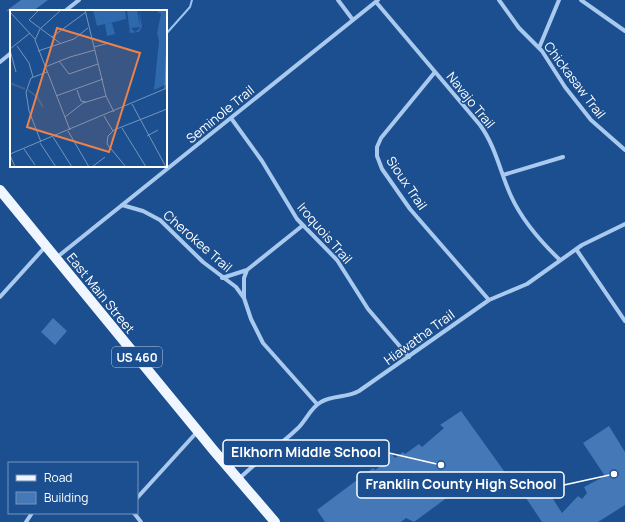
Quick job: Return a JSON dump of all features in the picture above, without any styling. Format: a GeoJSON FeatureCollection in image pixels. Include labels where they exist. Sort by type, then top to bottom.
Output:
{"type":"FeatureCollection","features":[{"type":"Feature","properties":{"kind":"main road","name":"East Main Street"},"geometry":{"type":"LineString","coordinates":[[0,190],[198,431],[275,522]]}},
{"type":"Feature","properties":{"kind":"street"},"geometry":{"type":"LineString","coordinates":[[66,10],[79,0]]}},
{"type":"Feature","properties":{"kind":"street"},"geometry":{"type":"LineString","coordinates":[[338,0],[353,20]]}},
{"type":"Feature","properties":{"kind":"street","name":"Chickasaw Trail"},"geometry":{"type":"LineString","coordinates":[[500,0],[519,28],[539,48],[565,87],[591,120],[625,150]]}},
{"type":"Feature","properties":{"kind":"street"},"geometry":{"type":"LineString","coordinates":[[539,48],[559,0]]}},
{"type":"Feature","properties":{"kind":"street"},"geometry":{"type":"LineString","coordinates":[[581,0],[625,31]]}},
{"type":"Feature","properties":{"kind":"street","name":"Seminole Trail"},"geometry":{"type":"LineString","coordinates":[[56,258],[377,1]]}},
{"type":"Feature","properties":{"kind":"street","name":"Navajo Trail"},"geometry":{"type":"LineString","coordinates":[[377,1],[486,134],[511,195],[522,216],[560,260]]}},
{"type":"Feature","properties":{"kind":"street"},"geometry":{"type":"LineString","coordinates":[[0,62],[10,54]]}},
{"type":"Feature","properties":{"kind":"street","name":"Sioux Trail"},"geometry":{"type":"LineString","coordinates":[[435,72],[381,138],[377,147],[377,156],[382,169],[410,209],[489,300]]}},
{"type":"Feature","properties":{"kind":"street","name":"Iroquois Trail"},"geometry":{"type":"LineString","coordinates":[[231,118],[262,161],[302,226],[327,248],[337,260],[368,309],[409,357]]}},
{"type":"Feature","properties":{"kind":"street"},"geometry":{"type":"LineString","coordinates":[[503,175],[563,157]]}},
{"type":"Feature","properties":{"kind":"street","name":"Cherokee Trail"},"geometry":{"type":"LineString","coordinates":[[122,205],[143,211],[160,220],[202,262],[236,287],[244,298],[253,325],[263,343],[317,404]]}},
{"type":"Feature","properties":{"kind":"street","name":"Hiawatha Trail"},"geometry":{"type":"LineString","coordinates":[[317,404],[325,399],[348,396],[359,391],[489,300],[527,284],[576,249],[625,224]]}},
{"type":"Feature","properties":{"kind":"street"},"geometry":{"type":"LineString","coordinates":[[222,278],[247,270],[302,226]]}},
{"type":"Feature","properties":{"kind":"street"},"geometry":{"type":"LineString","coordinates":[[0,297],[46,247]]}},
{"type":"Feature","properties":{"kind":"street"},"geometry":{"type":"LineString","coordinates":[[576,249],[625,321]]}},
{"type":"Feature","properties":{"kind":"street"},"geometry":{"type":"LineString","coordinates":[[244,298],[244,278],[247,270]]}},
{"type":"Feature","properties":{"kind":"street"},"geometry":{"type":"LineString","coordinates":[[239,480],[252,466],[298,429],[317,404]]}},
{"type":"Feature","properties":{"kind":"street"},"geometry":{"type":"LineString","coordinates":[[138,497],[198,431]]}},
{"type":"Feature","properties":{"kind":"street"},"geometry":{"type":"LineString","coordinates":[[135,514],[141,522]]}},
{"type":"Feature","properties":{"kind":"building"},"geometry":{"type":"Polygon","coordinates":[[[21,0],[48,0],[34,10],[6,11],[21,0]]]}},
{"type":"Feature","properties":{"kind":"building"},"geometry":{"type":"Polygon","coordinates":[[[53,318],[67,331],[55,345],[41,332],[53,318]]]}},
{"type":"Feature","properties":{"kind":"building"},"geometry":{"type":"Polygon","coordinates":[[[461,411],[504,471],[484,491],[475,477],[414,522],[406,518],[401,522],[325,522],[317,510],[373,468],[375,470],[388,461],[385,457],[391,453],[395,458],[403,452],[405,454],[419,444],[422,447],[444,428],[440,425],[461,411]]]}},
{"type":"Feature","properties":{"kind":"building"},"geometry":{"type":"Polygon","coordinates":[[[609,426],[625,452],[625,505],[598,522],[542,522],[516,483],[535,471],[562,513],[578,496],[582,499],[587,493],[584,487],[605,476],[583,443],[609,426]]]}},
{"type":"Feature","properties":{"kind":"waterway"},"geometry":{"type":"LineString","coordinates":[[167,33],[190,7],[192,0]]}},
{"type":"Feature","properties":{"kind":"place","name":"Elkhorn Middle School"},"geometry":{"type":"Point","coordinates":[441,465]}},
{"type":"Feature","properties":{"kind":"place","name":"Franklin County High School"},"geometry":{"type":"Point","coordinates":[614,474]}}]}
